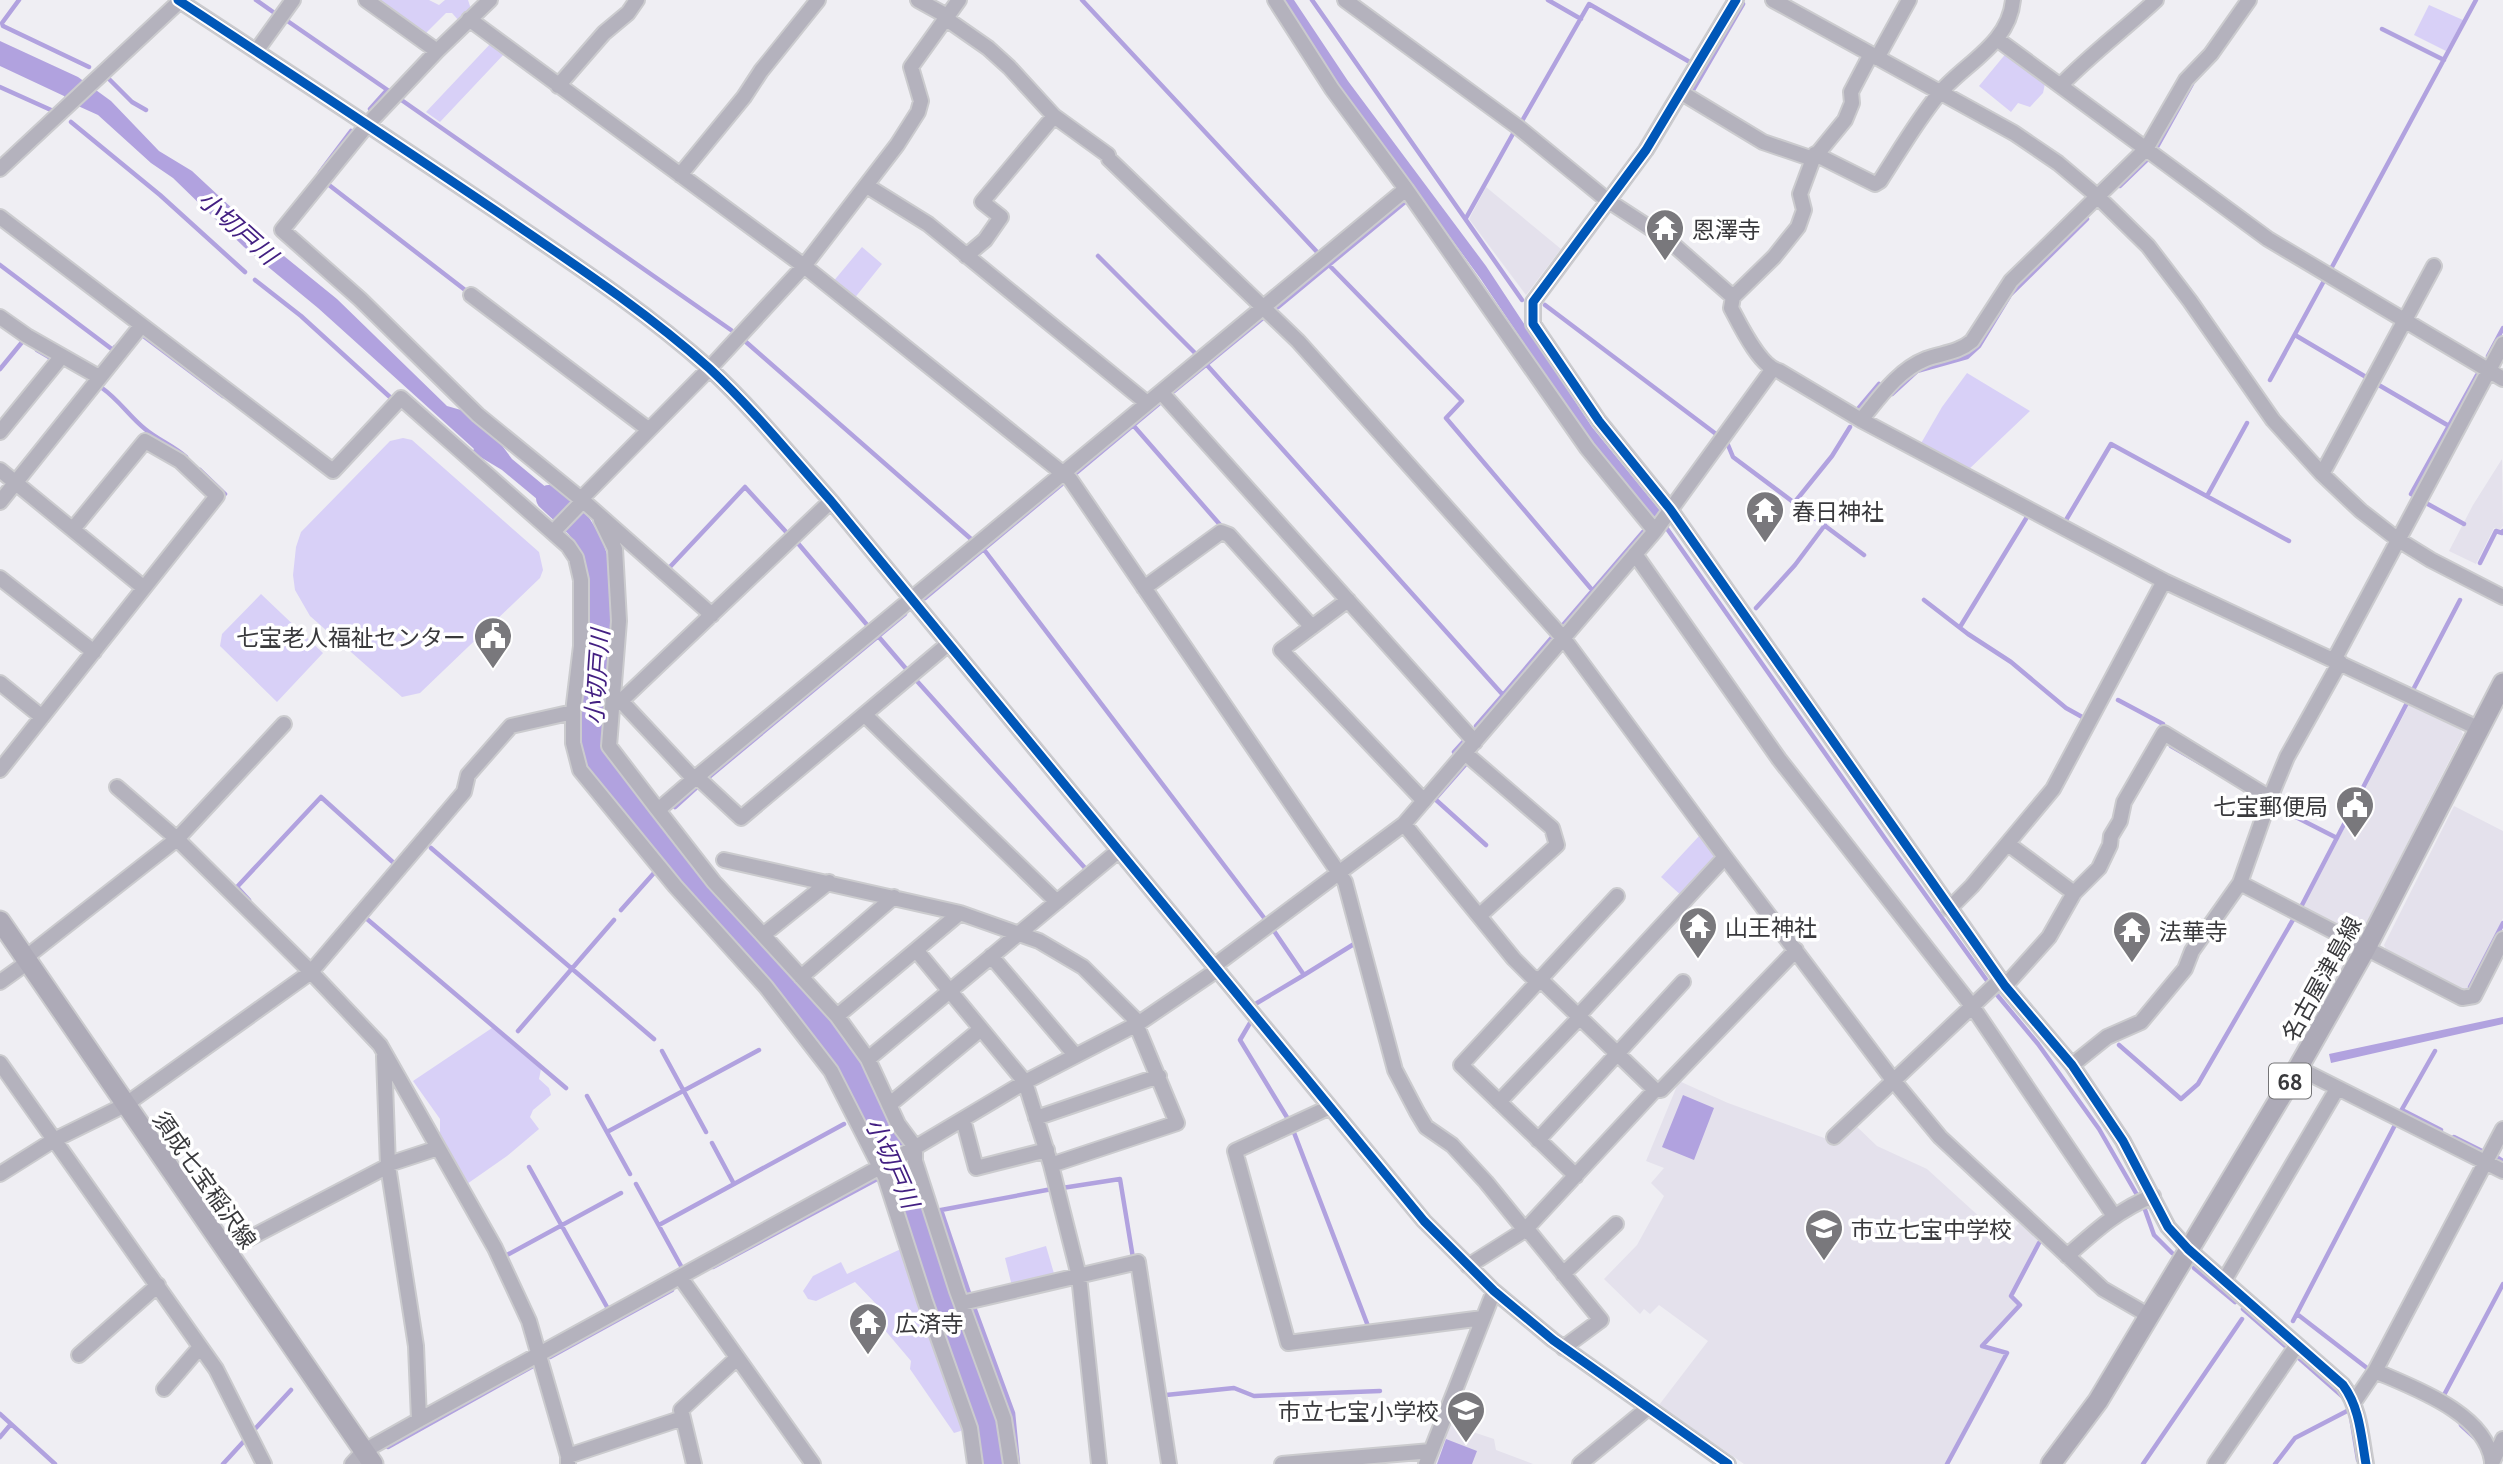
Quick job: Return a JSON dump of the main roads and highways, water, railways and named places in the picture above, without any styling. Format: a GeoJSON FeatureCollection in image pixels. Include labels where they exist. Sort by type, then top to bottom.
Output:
{"type":"FeatureCollection","features":[{"type":"Feature","properties":{"kind":"main road","name":"名古屋津島線"},"geometry":{"type":"LineString","coordinates":[[2051,1464],[2098,1401],[2298,1068],[2366,948],[2503,684]]}},
{"type":"Feature","properties":{"kind":"main road","name":"須成七宝稲沢線"},"geometry":{"type":"LineString","coordinates":[[0,921],[225,1251],[301,1357],[363,1460]]}},
{"type":"Feature","properties":{"kind":"water"},"geometry":{"type":"Polygon","coordinates":[[[1282,0],[1294,0],[1348,81],[1486,266],[1592,427],[1662,513],[1656,521],[1583,431],[1480,278],[1337,83],[1282,0]]]}},
{"type":"Feature","properties":{"kind":"water"},"geometry":{"type":"Polygon","coordinates":[[[0,41],[78,77],[111,101],[159,151],[192,171],[279,252],[337,299],[447,406],[468,412],[494,435],[512,459],[571,508],[561,519],[502,470],[472,452],[472,447],[318,308],[244,247],[173,178],[151,163],[98,115],[0,66],[0,41]]]}},
{"type":"Feature","properties":{"kind":"water"},"geometry":{"type":"Polygon","coordinates":[[[2503,1017],[2503,1024],[2331,1063],[2329,1054],[2503,1017]]]}},
{"type":"Feature","properties":{"kind":"water"},"geometry":{"type":"Polygon","coordinates":[[[1683,1095],[1714,1108],[1694,1160],[1662,1147],[1683,1095]]]}},
{"type":"Feature","properties":{"kind":"water"},"geometry":{"type":"Polygon","coordinates":[[[1446,1439],[1477,1451],[1472,1464],[1437,1464],[1446,1439]]]}},
{"type":"Feature","properties":{"kind":"waterway"},"geometry":{"type":"LineString","coordinates":[[19,0],[2,23],[3,26],[89,67]]}},
{"type":"Feature","properties":{"kind":"waterway"},"geometry":{"type":"LineString","coordinates":[[256,0],[276,14]]}},
{"type":"Feature","properties":{"kind":"waterway"},"geometry":{"type":"LineString","coordinates":[[1082,0],[1318,253]]}},
{"type":"Feature","properties":{"kind":"waterway"},"geometry":{"type":"LineString","coordinates":[[1312,0],[1522,300]]}},
{"type":"Feature","properties":{"kind":"waterway"},"geometry":{"type":"LineString","coordinates":[[1548,0],[1581,19]]}},
{"type":"Feature","properties":{"kind":"waterway"},"geometry":{"type":"LineString","coordinates":[[2332,267],[2476,0]]}},
{"type":"Feature","properties":{"kind":"waterway"},"geometry":{"type":"LineString","coordinates":[[1522,121],[1589,4],[1688,61]]}},
{"type":"Feature","properties":{"kind":"waterway"},"geometry":{"type":"LineString","coordinates":[[1693,90],[1743,4]]}},
{"type":"Feature","properties":{"kind":"waterway"},"geometry":{"type":"LineString","coordinates":[[286,20],[389,91]]}},
{"type":"Feature","properties":{"kind":"waterway"},"geometry":{"type":"LineString","coordinates":[[2382,29],[2444,60]]}},
{"type":"Feature","properties":{"kind":"waterway"},"geometry":{"type":"LineString","coordinates":[[109,79],[132,102],[146,110]]}},
{"type":"Feature","properties":{"kind":"waterway"},"geometry":{"type":"LineString","coordinates":[[2157,147],[2192,84]]}},
{"type":"Feature","properties":{"kind":"waterway"},"geometry":{"type":"LineString","coordinates":[[0,87],[51,110]]}},
{"type":"Feature","properties":{"kind":"waterway"},"geometry":{"type":"LineString","coordinates":[[370,109],[387,90]]}},
{"type":"Feature","properties":{"kind":"waterway"},"geometry":{"type":"LineString","coordinates":[[400,99],[731,330]]}},
{"type":"Feature","properties":{"kind":"waterway"},"geometry":{"type":"LineString","coordinates":[[71,122],[160,195],[245,272]]}},
{"type":"Feature","properties":{"kind":"waterway"},"geometry":{"type":"LineString","coordinates":[[320,172],[351,131]]}},
{"type":"Feature","properties":{"kind":"waterway"},"geometry":{"type":"LineString","coordinates":[[1466,218],[1514,132]]}},
{"type":"Feature","properties":{"kind":"waterway"},"geometry":{"type":"LineString","coordinates":[[2120,186],[2149,158]]}},
{"type":"Feature","properties":{"kind":"waterway"},"geometry":{"type":"LineString","coordinates":[[329,185],[469,293]]}},
{"type":"Feature","properties":{"kind":"waterway"},"geometry":{"type":"LineString","coordinates":[[1278,307],[1405,202]]}},
{"type":"Feature","properties":{"kind":"waterway"},"geometry":{"type":"LineString","coordinates":[[1890,392],[1892,394],[1917,371],[1967,357],[1979,346],[2010,295],[2087,219]]}},
{"type":"Feature","properties":{"kind":"waterway"},"geometry":{"type":"LineString","coordinates":[[1098,256],[1195,353]]}},
{"type":"Feature","properties":{"kind":"waterway"},"geometry":{"type":"LineString","coordinates":[[1327,263],[1462,401],[1446,418],[1593,591]]}},
{"type":"Feature","properties":{"kind":"waterway"},"geometry":{"type":"LineString","coordinates":[[0,265],[113,350],[115,347]]}},
{"type":"Feature","properties":{"kind":"waterway"},"geometry":{"type":"LineString","coordinates":[[2270,380],[2325,279]]}},
{"type":"Feature","properties":{"kind":"waterway"},"geometry":{"type":"LineString","coordinates":[[255,280],[301,316],[391,398]]}},
{"type":"Feature","properties":{"kind":"waterway"},"geometry":{"type":"LineString","coordinates":[[1545,305],[1716,434]]}},
{"type":"Feature","properties":{"kind":"waterway"},"geometry":{"type":"LineString","coordinates":[[1174,391],[1263,318]]}},
{"type":"Feature","properties":{"kind":"waterway"},"geometry":{"type":"LineString","coordinates":[[2488,356],[2503,328]]}},
{"type":"Feature","properties":{"kind":"waterway"},"geometry":{"type":"LineString","coordinates":[[142,335],[223,396]]}},
{"type":"Feature","properties":{"kind":"waterway"},"geometry":{"type":"LineString","coordinates":[[2295,335],[2366,377]]}},
{"type":"Feature","properties":{"kind":"waterway"},"geometry":{"type":"LineString","coordinates":[[0,369],[23,341]]}},
{"type":"Feature","properties":{"kind":"waterway"},"geometry":{"type":"LineString","coordinates":[[746,342],[971,539]]}},
{"type":"Feature","properties":{"kind":"waterway"},"geometry":{"type":"LineString","coordinates":[[37,350],[49,357]]}},
{"type":"Feature","properties":{"kind":"waterway"},"geometry":{"type":"LineString","coordinates":[[1206,364],[1503,695],[1476,726]]}},
{"type":"Feature","properties":{"kind":"waterway"},"geometry":{"type":"LineString","coordinates":[[2415,496],[2411,494],[2477,375]]}},
{"type":"Feature","properties":{"kind":"waterway"},"geometry":{"type":"LineString","coordinates":[[1857,410],[1879,384],[1881,386]]}},
{"type":"Feature","properties":{"kind":"waterway"},"geometry":{"type":"LineString","coordinates":[[2377,384],[2449,426]]}},
{"type":"Feature","properties":{"kind":"waterway"},"geometry":{"type":"LineString","coordinates":[[102,388],[145,429],[186,457]]}},
{"type":"Feature","properties":{"kind":"waterway"},"geometry":{"type":"LineString","coordinates":[[1076,473],[1161,402]]}},
{"type":"Feature","properties":{"kind":"waterway"},"geometry":{"type":"LineString","coordinates":[[2207,496],[2247,423]]}},
{"type":"Feature","properties":{"kind":"waterway"},"geometry":{"type":"LineString","coordinates":[[1133,425],[1222,527]]}},
{"type":"Feature","properties":{"kind":"waterway"},"geometry":{"type":"LineString","coordinates":[[1794,503],[1832,456],[1850,427]]}},
{"type":"Feature","properties":{"kind":"waterway"},"geometry":{"type":"LineString","coordinates":[[2066,520],[2111,444],[2289,541]]}},
{"type":"Feature","properties":{"kind":"waterway"},"geometry":{"type":"LineString","coordinates":[[1728,445],[1733,457],[1864,555]]}},
{"type":"Feature","properties":{"kind":"waterway"},"geometry":{"type":"LineString","coordinates":[[200,470],[225,494]]}},
{"type":"Feature","properties":{"kind":"waterway"},"geometry":{"type":"LineString","coordinates":[[925,598],[1062,484]]}},
{"type":"Feature","properties":{"kind":"waterway"},"geometry":{"type":"LineString","coordinates":[[668,569],[745,487],[788,534]]}},
{"type":"Feature","properties":{"kind":"waterway","name":"小切戸川"},"geometry":{"type":"LineString","coordinates":[[549,498],[579,526],[590,544],[600,575],[598,659],[590,732],[594,760],[701,891],[819,1024],[846,1061],[894,1150],[908,1185],[950,1317],[987,1418],[993,1452],[992,1464]]}},
{"type":"Feature","properties":{"kind":"waterway"},"geometry":{"type":"LineString","coordinates":[[2426,503],[2464,524]]}},
{"type":"Feature","properties":{"kind":"waterway"},"geometry":{"type":"LineString","coordinates":[[1960,627],[2027,517]]}},
{"type":"Feature","properties":{"kind":"waterway"},"geometry":{"type":"LineString","coordinates":[[1663,523],[1998,996],[2038,1044],[2099,1129],[2144,1207],[2154,1235],[2172,1253]]}},
{"type":"Feature","properties":{"kind":"waterway"},"geometry":{"type":"LineString","coordinates":[[1756,608],[1795,565],[1825,525]]}},
{"type":"Feature","properties":{"kind":"waterway"},"geometry":{"type":"LineString","coordinates":[[2480,563],[2496,531],[2503,531]]}},
{"type":"Feature","properties":{"kind":"waterway"},"geometry":{"type":"LineString","coordinates":[[1563,625],[1643,532]]}},
{"type":"Feature","properties":{"kind":"waterway"},"geometry":{"type":"LineString","coordinates":[[796,541],[868,626]]}},
{"type":"Feature","properties":{"kind":"waterway"},"geometry":{"type":"LineString","coordinates":[[982,547],[1265,919]]}},
{"type":"Feature","properties":{"kind":"waterway"},"geometry":{"type":"LineString","coordinates":[[1924,600],[1968,634],[2011,662],[2066,708],[2084,718]]}},
{"type":"Feature","properties":{"kind":"waterway"},"geometry":{"type":"LineString","coordinates":[[2414,688],[2460,600]]}},
{"type":"Feature","properties":{"kind":"waterway"},"geometry":{"type":"LineString","coordinates":[[709,777],[905,614]]}},
{"type":"Feature","properties":{"kind":"waterway"},"geometry":{"type":"LineString","coordinates":[[1503,695],[1554,635]]}},
{"type":"Feature","properties":{"kind":"waterway"},"geometry":{"type":"LineString","coordinates":[[878,636],[908,671]]}},
{"type":"Feature","properties":{"kind":"waterway"},"geometry":{"type":"LineString","coordinates":[[916,680],[1085,868]]}},
{"type":"Feature","properties":{"kind":"waterway"},"geometry":{"type":"LineString","coordinates":[[2118,700],[2163,724],[2160,730]]}},
{"type":"Feature","properties":{"kind":"waterway"},"geometry":{"type":"LineString","coordinates":[[2302,905],[2407,703]]}},
{"type":"Feature","properties":{"kind":"waterway"},"geometry":{"type":"LineString","coordinates":[[1454,752],[1464,741]]}},
{"type":"Feature","properties":{"kind":"waterway"},"geometry":{"type":"LineString","coordinates":[[2171,746],[2202,764]]}},
{"type":"Feature","properties":{"kind":"waterway"},"geometry":{"type":"LineString","coordinates":[[1465,765],[1435,799],[1486,845]]}},
{"type":"Feature","properties":{"kind":"waterway"},"geometry":{"type":"LineString","coordinates":[[675,807],[697,787]]}},
{"type":"Feature","properties":{"kind":"waterway"},"geometry":{"type":"LineString","coordinates":[[249,900],[237,887],[321,797],[396,865]]}},
{"type":"Feature","properties":{"kind":"waterway"},"geometry":{"type":"LineString","coordinates":[[2274,806],[2337,838]]}},
{"type":"Feature","properties":{"kind":"waterway"},"geometry":{"type":"LineString","coordinates":[[431,848],[654,1039]]}},
{"type":"Feature","properties":{"kind":"waterway"},"geometry":{"type":"LineString","coordinates":[[621,910],[654,873]]}},
{"type":"Feature","properties":{"kind":"waterway"},"geometry":{"type":"LineString","coordinates":[[2119,1045],[2181,1099],[2198,1084],[2294,918]]}},
{"type":"Feature","properties":{"kind":"waterway"},"geometry":{"type":"LineString","coordinates":[[367,919],[566,1088]]}},
{"type":"Feature","properties":{"kind":"waterway"},"geometry":{"type":"LineString","coordinates":[[518,1031],[614,920]]}},
{"type":"Feature","properties":{"kind":"waterway"},"geometry":{"type":"LineString","coordinates":[[2470,987],[2503,923]]}},
{"type":"Feature","properties":{"kind":"waterway"},"geometry":{"type":"LineString","coordinates":[[1257,1003],[1304,975],[1274,931]]}},
{"type":"Feature","properties":{"kind":"waterway"},"geometry":{"type":"LineString","coordinates":[[1304,975],[1354,944]]}},
{"type":"Feature","properties":{"kind":"waterway"},"geometry":{"type":"LineString","coordinates":[[1250,1023],[1240,1040],[1288,1119]]}},
{"type":"Feature","properties":{"kind":"waterway"},"geometry":{"type":"LineString","coordinates":[[607,1132],[759,1050]]}},
{"type":"Feature","properties":{"kind":"waterway"},"geometry":{"type":"LineString","coordinates":[[662,1051],[706,1132]]}},
{"type":"Feature","properties":{"kind":"waterway"},"geometry":{"type":"LineString","coordinates":[[2401,1111],[2435,1051]]}},
{"type":"Feature","properties":{"kind":"waterway"},"geometry":{"type":"LineString","coordinates":[[587,1096],[630,1174]]}},
{"type":"Feature","properties":{"kind":"waterway"},"geometry":{"type":"LineString","coordinates":[[2402,1110],[2441,1130]]}},
{"type":"Feature","properties":{"kind":"waterway"},"geometry":{"type":"LineString","coordinates":[[659,1225],[844,1124]]}},
{"type":"Feature","properties":{"kind":"waterway"},"geometry":{"type":"LineString","coordinates":[[2293,1321],[2395,1125]]}},
{"type":"Feature","properties":{"kind":"waterway"},"geometry":{"type":"LineString","coordinates":[[1293,1130],[1368,1326]]}},
{"type":"Feature","properties":{"kind":"waterway"},"geometry":{"type":"LineString","coordinates":[[2454,1137],[2482,1151]]}},
{"type":"Feature","properties":{"kind":"waterway"},"geometry":{"type":"LineString","coordinates":[[712,1143],[734,1184]]}},
{"type":"Feature","properties":{"kind":"waterway"},"geometry":{"type":"LineString","coordinates":[[2498,1158],[2503,1161]]}},
{"type":"Feature","properties":{"kind":"waterway"},"geometry":{"type":"LineString","coordinates":[[529,1167],[607,1307]]}},
{"type":"Feature","properties":{"kind":"waterway"},"geometry":{"type":"LineString","coordinates":[[713,1267],[879,1178]]}},
{"type":"Feature","properties":{"kind":"waterway"},"geometry":{"type":"LineString","coordinates":[[1062,1188],[1120,1179],[1133,1258]]}},
{"type":"Feature","properties":{"kind":"waterway"},"geometry":{"type":"LineString","coordinates":[[636,1184],[681,1266]]}},
{"type":"Feature","properties":{"kind":"waterway"},"geometry":{"type":"LineString","coordinates":[[969,1293],[941,1210],[1052,1189]]}},
{"type":"Feature","properties":{"kind":"waterway"},"geometry":{"type":"LineString","coordinates":[[507,1255],[621,1193]]}},
{"type":"Feature","properties":{"kind":"waterway","name":"小切戸川"},"geometry":{"type":"LineString","coordinates":[[919,1219],[925,1216]]}},
{"type":"Feature","properties":{"kind":"waterway"},"geometry":{"type":"LineString","coordinates":[[1947,1464],[2007,1353],[1982,1346],[2020,1305],[2011,1296],[2039,1243]]}},
{"type":"Feature","properties":{"kind":"waterway"},"geometry":{"type":"LineString","coordinates":[[2194,1268],[2235,1302]]}},
{"type":"Feature","properties":{"kind":"waterway"},"geometry":{"type":"LineString","coordinates":[[2444,1395],[2503,1284]]}},
{"type":"Feature","properties":{"kind":"waterway"},"geometry":{"type":"LineString","coordinates":[[550,1357],[672,1290]]}},
{"type":"Feature","properties":{"kind":"waterway"},"geometry":{"type":"LineString","coordinates":[[974,1307],[1013,1413],[1018,1464]]}},
{"type":"Feature","properties":{"kind":"waterway"},"geometry":{"type":"LineString","coordinates":[[2243,1309],[2342,1396]]}},
{"type":"Feature","properties":{"kind":"waterway"},"geometry":{"type":"LineString","coordinates":[[2297,1314],[2367,1368]]}},
{"type":"Feature","properties":{"kind":"waterway"},"geometry":{"type":"LineString","coordinates":[[2143,1464],[2242,1319]]}},
{"type":"Feature","properties":{"kind":"waterway"},"geometry":{"type":"LineString","coordinates":[[388,1447],[533,1366]]}},
{"type":"Feature","properties":{"kind":"waterway"},"geometry":{"type":"LineString","coordinates":[[1166,1395],[1234,1388],[1254,1396],[1380,1391]]}},
{"type":"Feature","properties":{"kind":"waterway"},"geometry":{"type":"LineString","coordinates":[[254,1430],[291,1390]]}},
{"type":"Feature","properties":{"kind":"waterway"},"geometry":{"type":"LineString","coordinates":[[2275,1464],[2295,1438],[2349,1410]]}},
{"type":"Feature","properties":{"kind":"waterway"},"geometry":{"type":"LineString","coordinates":[[0,1414],[55,1464]]}},
{"type":"Feature","properties":{"kind":"waterway"},"geometry":{"type":"LineString","coordinates":[[2351,1417],[2358,1460]]}},
{"type":"Feature","properties":{"kind":"waterway"},"geometry":{"type":"LineString","coordinates":[[0,1437],[11,1424]]}},
{"type":"Feature","properties":{"kind":"waterway"},"geometry":{"type":"LineString","coordinates":[[2461,1425],[2475,1438]]}},
{"type":"Feature","properties":{"kind":"waterway"},"geometry":{"type":"LineString","coordinates":[[223,1464],[245,1440]]}},
{"type":"Feature","properties":{"kind":"place","name":"恩澤寺"},"geometry":{"type":"Point","coordinates":[1665,262]}},
{"type":"Feature","properties":{"kind":"place","name":"春日神社"},"geometry":{"type":"Point","coordinates":[1765,544]}},
{"type":"Feature","properties":{"kind":"place","name":"七宝老人福祉センター"},"geometry":{"type":"Point","coordinates":[493,670]}},
{"type":"Feature","properties":{"kind":"place","name":"七宝郵便局"},"geometry":{"type":"Point","coordinates":[2355,839]}},
{"type":"Feature","properties":{"kind":"place","name":"山王神社"},"geometry":{"type":"Point","coordinates":[1698,960]}},
{"type":"Feature","properties":{"kind":"place","name":"法華寺"},"geometry":{"type":"Point","coordinates":[2132,964]}},
{"type":"Feature","properties":{"kind":"place","name":"市立七宝中学校"},"geometry":{"type":"Point","coordinates":[1824,1262]}},
{"type":"Feature","properties":{"kind":"place","name":"広済寺"},"geometry":{"type":"Point","coordinates":[868,1356]}},
{"type":"Feature","properties":{"kind":"place","name":"市立七宝小学校"},"geometry":{"type":"Point","coordinates":[1466,1444]}}]}
